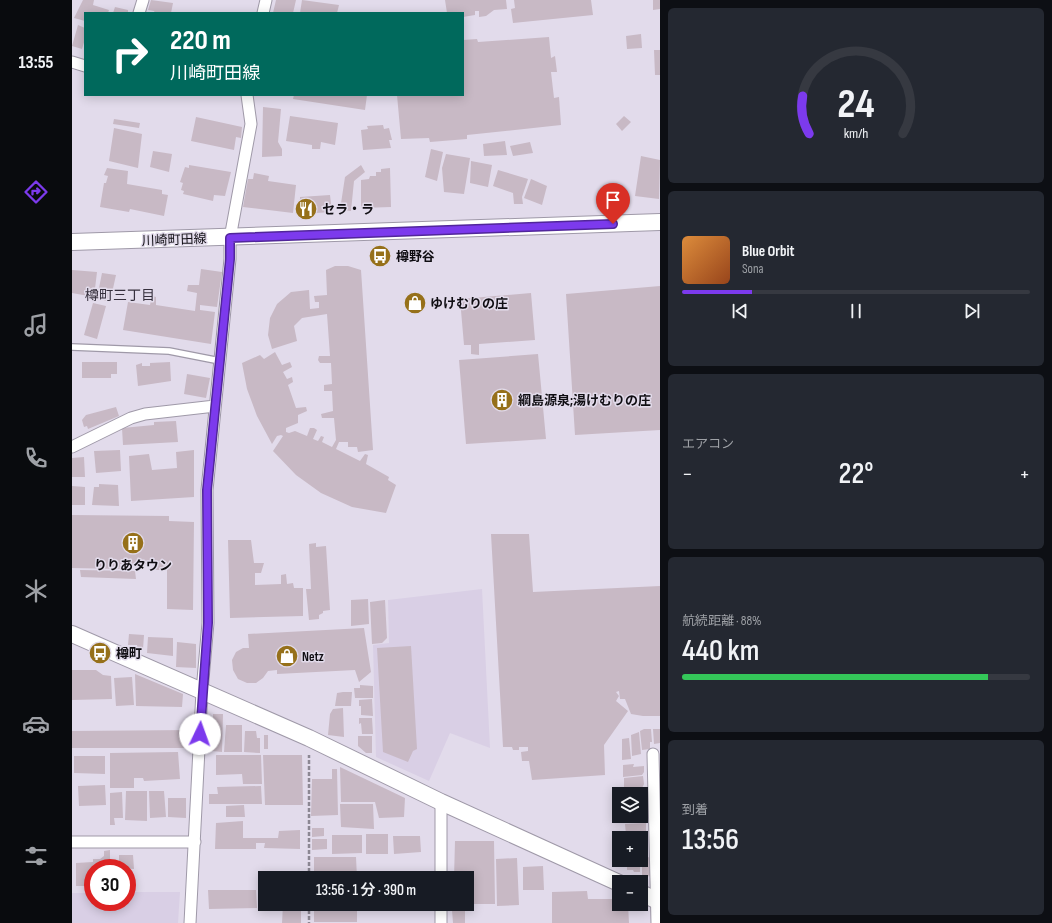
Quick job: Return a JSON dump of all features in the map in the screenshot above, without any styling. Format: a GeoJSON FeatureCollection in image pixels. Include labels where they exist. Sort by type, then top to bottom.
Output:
{"type":"FeatureCollection","features":[{"type":"Feature","properties":{"kind":"street"},"geometry":{"type":"LineString","coordinates":[[139,12],[143,0]]}},
{"type":"Feature","properties":{"kind":"street"},"geometry":{"type":"LineString","coordinates":[[264,12],[266,0]]}},
{"type":"Feature","properties":{"kind":"street"},"geometry":{"type":"LineString","coordinates":[[72,62],[84,66]]}},
{"type":"Feature","properties":{"kind":"street"},"geometry":{"type":"LineString","coordinates":[[190,923],[202,691],[208,623],[207,490],[230,259],[230,238],[251,124],[247,96]]}},
{"type":"Feature","properties":{"kind":"street","name":"川崎町田線"},"geometry":{"type":"LineString","coordinates":[[72,242],[230,238],[660,222]]}},
{"type":"Feature","properties":{"kind":"street"},"geometry":{"type":"LineString","coordinates":[[72,447],[131,418],[144,414],[216,406]]}},
{"type":"Feature","properties":{"kind":"street"},"geometry":{"type":"LineString","coordinates":[[72,634],[309,738],[441,802],[612,880]]}},
{"type":"Feature","properties":{"kind":"street"},"geometry":{"type":"LineString","coordinates":[[653,754],[656,773],[657,923]]}},
{"type":"Feature","properties":{"kind":"street"},"geometry":{"type":"LineString","coordinates":[[441,802],[441,871]]}},
{"type":"Feature","properties":{"kind":"street"},"geometry":{"type":"LineString","coordinates":[[72,842],[195,842]]}},
{"type":"Feature","properties":{"kind":"street"},"geometry":{"type":"LineString","coordinates":[[648,896],[658,901]]}},
{"type":"Feature","properties":{"kind":"street"},"geometry":{"type":"LineString","coordinates":[[441,911],[441,923]]}},
{"type":"Feature","properties":{"kind":"lane"},"geometry":{"type":"LineString","coordinates":[[72,347],[169,351],[220,361]]}},
{"type":"Feature","properties":{"kind":"path"},"geometry":{"type":"LineString","coordinates":[[309,738],[309,871]]}},
{"type":"Feature","properties":{"kind":"path"},"geometry":{"type":"LineString","coordinates":[[309,911],[309,923]]}},
{"type":"Feature","properties":{"kind":"shaded area"},"geometry":{"type":"Polygon","coordinates":[[[482,589],[490,748],[450,733],[429,781],[376,757],[373,645],[389,643],[388,600],[482,589]]]}},
{"type":"Feature","properties":{"kind":"shaded area"},"geometry":{"type":"Polygon","coordinates":[[[136,892],[180,892],[178,923],[72,923],[72,893],[84,893],[84,911],[136,911],[136,892]]]}},
{"type":"Feature","properties":{"kind":"building"},"geometry":{"type":"Polygon","coordinates":[[[83,0],[94,0],[93,5],[109,10],[108,12],[84,12],[84,21],[74,18],[83,0]]]}},
{"type":"Feature","properties":{"kind":"building"},"geometry":{"type":"Polygon","coordinates":[[[151,0],[173,3],[171,12],[154,12],[148,10],[151,0]]]}},
{"type":"Feature","properties":{"kind":"building"},"geometry":{"type":"Polygon","coordinates":[[[276,0],[296,0],[293,12],[273,12],[276,0]]]}},
{"type":"Feature","properties":{"kind":"building"},"geometry":{"type":"Polygon","coordinates":[[[302,0],[339,5],[337,12],[300,12],[302,0]]]}},
{"type":"Feature","properties":{"kind":"building"},"geometry":{"type":"Polygon","coordinates":[[[445,0],[506,0],[507,9],[494,10],[486,16],[479,17],[479,11],[475,11],[475,15],[464,17],[464,12],[447,12],[445,0]]]}},
{"type":"Feature","properties":{"kind":"building"},"geometry":{"type":"Polygon","coordinates":[[[514,0],[591,0],[593,15],[513,23],[511,9],[515,8],[514,0]]]}},
{"type":"Feature","properties":{"kind":"building"},"geometry":{"type":"Polygon","coordinates":[[[653,0],[660,0],[660,9],[653,10],[653,0]]]}},
{"type":"Feature","properties":{"kind":"building"},"geometry":{"type":"Polygon","coordinates":[[[115,7],[128,10],[128,12],[113,12],[115,7]]]}},
{"type":"Feature","properties":{"kind":"building"},"geometry":{"type":"Polygon","coordinates":[[[78,25],[84,28],[84,42],[82,49],[72,46],[78,25]]]}},
{"type":"Feature","properties":{"kind":"building"},"geometry":{"type":"Polygon","coordinates":[[[641,34],[642,48],[627,49],[626,36],[641,34]]]}},
{"type":"Feature","properties":{"kind":"building"},"geometry":{"type":"Polygon","coordinates":[[[549,37],[551,58],[555,56],[557,72],[551,72],[554,98],[559,97],[561,125],[467,135],[467,139],[430,142],[429,138],[401,139],[397,96],[464,96],[464,40],[477,39],[478,42],[549,37]]]}},
{"type":"Feature","properties":{"kind":"building"},"geometry":{"type":"Polygon","coordinates":[[[654,50],[660,50],[660,75],[655,75],[654,50]]]}},
{"type":"Feature","properties":{"kind":"building"},"geometry":{"type":"Polygon","coordinates":[[[294,96],[367,96],[365,110],[293,99],[294,96]]]}},
{"type":"Feature","properties":{"kind":"building"},"geometry":{"type":"Polygon","coordinates":[[[263,107],[281,109],[278,142],[282,149],[282,156],[262,157],[263,107]]]}},
{"type":"Feature","properties":{"kind":"building"},"geometry":{"type":"Polygon","coordinates":[[[290,116],[338,123],[335,145],[321,142],[320,149],[312,149],[312,145],[286,141],[290,116]]]}},
{"type":"Feature","properties":{"kind":"building"},"geometry":{"type":"Polygon","coordinates":[[[624,116],[631,122],[622,131],[616,124],[624,116]]]}},
{"type":"Feature","properties":{"kind":"building"},"geometry":{"type":"Polygon","coordinates":[[[196,117],[242,127],[241,138],[236,137],[234,150],[191,141],[196,117]]]}},
{"type":"Feature","properties":{"kind":"building"},"geometry":{"type":"Polygon","coordinates":[[[114,119],[140,123],[139,128],[113,124],[114,119]]]}},
{"type":"Feature","properties":{"kind":"building"},"geometry":{"type":"Polygon","coordinates":[[[383,125],[384,129],[389,128],[392,140],[389,140],[391,148],[363,150],[361,130],[368,129],[367,126],[383,125]]]}},
{"type":"Feature","properties":{"kind":"building"},"geometry":{"type":"Polygon","coordinates":[[[114,128],[142,134],[138,168],[109,161],[114,128]]]}},
{"type":"Feature","properties":{"kind":"building"},"geometry":{"type":"Polygon","coordinates":[[[505,141],[507,155],[484,156],[483,144],[505,141]]]}},
{"type":"Feature","properties":{"kind":"building"},"geometry":{"type":"Polygon","coordinates":[[[530,142],[533,153],[513,156],[510,146],[530,142]]]}},
{"type":"Feature","properties":{"kind":"building"},"geometry":{"type":"Polygon","coordinates":[[[431,149],[443,152],[437,181],[425,177],[431,149]]]}},
{"type":"Feature","properties":{"kind":"building"},"geometry":{"type":"Polygon","coordinates":[[[153,151],[172,154],[169,172],[150,167],[153,151]]]}},
{"type":"Feature","properties":{"kind":"building"},"geometry":{"type":"Polygon","coordinates":[[[446,154],[470,158],[464,194],[444,192],[442,168],[446,154]]]}},
{"type":"Feature","properties":{"kind":"building"},"geometry":{"type":"Polygon","coordinates":[[[641,156],[660,160],[659,199],[635,196],[641,156]]]}},
{"type":"Feature","properties":{"kind":"building"},"geometry":{"type":"Polygon","coordinates":[[[471,161],[492,165],[488,187],[470,183],[471,161]]]}},
{"type":"Feature","properties":{"kind":"building"},"geometry":{"type":"Polygon","coordinates":[[[189,165],[231,172],[225,196],[214,195],[213,201],[183,194],[184,191],[181,190],[183,183],[180,182],[185,167],[189,168],[189,165]]]}},
{"type":"Feature","properties":{"kind":"building"},"geometry":{"type":"Polygon","coordinates":[[[361,165],[365,172],[354,181],[351,211],[340,210],[345,177],[361,165]]]}},
{"type":"Feature","properties":{"kind":"building"},"geometry":{"type":"Polygon","coordinates":[[[107,168],[128,171],[127,184],[162,190],[162,194],[168,195],[164,216],[130,209],[129,212],[100,207],[104,183],[106,183],[108,176],[104,175],[107,168]]]}},
{"type":"Feature","properties":{"kind":"building"},"geometry":{"type":"Polygon","coordinates":[[[390,168],[391,207],[361,208],[361,180],[369,179],[370,176],[376,176],[376,172],[381,172],[381,169],[390,168]]]}},
{"type":"Feature","properties":{"kind":"building"},"geometry":{"type":"Polygon","coordinates":[[[498,170],[528,179],[522,197],[523,204],[514,204],[513,193],[493,186],[498,170]]]}},
{"type":"Feature","properties":{"kind":"building"},"geometry":{"type":"Polygon","coordinates":[[[254,173],[269,176],[268,181],[296,185],[293,213],[243,207],[248,179],[253,179],[254,173]]]}},
{"type":"Feature","properties":{"kind":"building"},"geometry":{"type":"Polygon","coordinates":[[[531,179],[547,186],[542,205],[524,198],[531,179]]]}},
{"type":"Feature","properties":{"kind":"building"},"geometry":{"type":"Polygon","coordinates":[[[330,195],[332,212],[300,214],[300,197],[330,195]]]}},
{"type":"Feature","properties":{"kind":"building"},"geometry":{"type":"Polygon","coordinates":[[[335,266],[348,266],[361,270],[373,450],[358,452],[357,447],[348,447],[348,442],[339,442],[336,449],[360,461],[365,454],[368,455],[366,464],[389,477],[388,480],[396,485],[386,513],[352,507],[321,493],[296,475],[273,451],[283,436],[277,436],[272,444],[257,416],[247,389],[242,363],[260,355],[264,359],[275,352],[282,365],[290,362],[292,367],[283,372],[287,379],[292,377],[293,382],[288,385],[296,408],[306,407],[307,411],[298,415],[298,423],[286,428],[286,432],[289,433],[295,431],[307,436],[310,428],[314,428],[317,430],[313,439],[318,441],[321,436],[324,437],[322,442],[332,447],[336,440],[334,418],[322,418],[321,414],[333,411],[332,391],[324,391],[324,385],[332,384],[331,363],[320,363],[318,360],[319,356],[330,356],[327,314],[302,318],[294,326],[297,341],[272,349],[268,335],[270,318],[277,304],[291,292],[309,290],[310,309],[319,308],[319,302],[315,302],[314,296],[327,295],[326,270],[335,266]]]}},
{"type":"Feature","properties":{"kind":"building"},"geometry":{"type":"Polygon","coordinates":[[[201,269],[222,272],[217,307],[200,305],[200,310],[215,312],[211,344],[123,330],[128,302],[150,305],[152,296],[156,297],[156,305],[195,311],[197,293],[187,291],[188,285],[199,285],[201,269]]]}},
{"type":"Feature","properties":{"kind":"building"},"geometry":{"type":"Polygon","coordinates":[[[72,270],[97,272],[94,297],[72,293],[72,270]]]}},
{"type":"Feature","properties":{"kind":"building"},"geometry":{"type":"Polygon","coordinates":[[[102,273],[116,275],[110,302],[97,298],[102,273]]]}},
{"type":"Feature","properties":{"kind":"building"},"geometry":{"type":"Polygon","coordinates":[[[660,286],[660,430],[575,435],[566,294],[660,286]]]}},
{"type":"Feature","properties":{"kind":"building"},"geometry":{"type":"Polygon","coordinates":[[[531,293],[535,340],[479,344],[479,355],[471,354],[471,345],[464,345],[460,299],[531,293]]]}},
{"type":"Feature","properties":{"kind":"building"},"geometry":{"type":"Polygon","coordinates":[[[93,303],[106,306],[97,339],[84,335],[93,303]]]}},
{"type":"Feature","properties":{"kind":"building","name":"綱島源泉;湯けむりの庄"},"geometry":{"type":"Polygon","coordinates":[[[538,354],[546,439],[466,444],[459,360],[538,354]]]}},
{"type":"Feature","properties":{"kind":"building"},"geometry":{"type":"Polygon","coordinates":[[[82,362],[117,362],[117,374],[111,374],[111,378],[82,378],[82,362]]]}},
{"type":"Feature","properties":{"kind":"building"},"geometry":{"type":"Polygon","coordinates":[[[170,362],[171,381],[138,386],[136,365],[142,363],[142,366],[150,366],[150,363],[170,362]]]}},
{"type":"Feature","properties":{"kind":"building"},"geometry":{"type":"Polygon","coordinates":[[[187,374],[210,378],[206,398],[184,394],[187,374]]]}},
{"type":"Feature","properties":{"kind":"building"},"geometry":{"type":"Polygon","coordinates":[[[116,407],[119,416],[88,429],[87,426],[84,427],[82,420],[86,415],[116,407]]]}},
{"type":"Feature","properties":{"kind":"building"},"geometry":{"type":"Polygon","coordinates":[[[176,421],[178,442],[123,445],[122,428],[154,425],[154,422],[176,421]]]}},
{"type":"Feature","properties":{"kind":"building"},"geometry":{"type":"Polygon","coordinates":[[[120,450],[121,471],[96,473],[94,451],[120,450]]]}},
{"type":"Feature","properties":{"kind":"building"},"geometry":{"type":"Polygon","coordinates":[[[194,450],[194,497],[131,501],[129,456],[149,454],[152,470],[177,468],[176,452],[194,450]]]}},
{"type":"Feature","properties":{"kind":"building"},"geometry":{"type":"Polygon","coordinates":[[[84,457],[85,477],[72,477],[72,458],[84,457]]]}},
{"type":"Feature","properties":{"kind":"building"},"geometry":{"type":"Polygon","coordinates":[[[99,484],[118,485],[119,506],[92,505],[94,487],[99,487],[99,484]]]}},
{"type":"Feature","properties":{"kind":"building"},"geometry":{"type":"Polygon","coordinates":[[[72,486],[85,487],[85,505],[72,505],[72,486]]]}},
{"type":"Feature","properties":{"kind":"building","name":"りりあタウン"},"geometry":{"type":"Polygon","coordinates":[[[72,515],[169,516],[169,521],[194,522],[193,610],[167,609],[167,570],[153,570],[153,564],[120,564],[121,569],[72,568],[72,515]]]}},
{"type":"Feature","properties":{"kind":"building"},"geometry":{"type":"Polygon","coordinates":[[[491,534],[529,534],[533,592],[660,586],[660,716],[631,714],[625,699],[620,699],[619,691],[616,692],[619,696],[616,701],[628,711],[604,745],[605,775],[532,780],[529,761],[522,761],[521,752],[528,751],[528,747],[519,747],[519,750],[513,750],[512,747],[503,747],[491,534]]]}},
{"type":"Feature","properties":{"kind":"building"},"geometry":{"type":"Polygon","coordinates":[[[228,540],[251,540],[254,563],[264,563],[261,573],[255,573],[255,585],[281,584],[281,575],[286,574],[287,584],[293,583],[294,588],[303,588],[303,616],[230,618],[228,540]]]}},
{"type":"Feature","properties":{"kind":"building"},"geometry":{"type":"Polygon","coordinates":[[[316,543],[316,547],[326,546],[330,610],[323,611],[323,613],[319,615],[319,619],[309,620],[306,589],[311,589],[309,544],[316,543]]]}},
{"type":"Feature","properties":{"kind":"building"},"geometry":{"type":"Polygon","coordinates":[[[80,570],[135,571],[136,579],[81,577],[80,570]]]}},
{"type":"Feature","properties":{"kind":"building"},"geometry":{"type":"Polygon","coordinates":[[[368,599],[369,624],[351,626],[351,600],[368,599]]]}},
{"type":"Feature","properties":{"kind":"building"},"geometry":{"type":"Polygon","coordinates":[[[385,600],[387,638],[382,643],[372,644],[370,602],[385,600]]]}},
{"type":"Feature","properties":{"kind":"building"},"geometry":{"type":"Polygon","coordinates":[[[364,628],[371,672],[359,682],[355,670],[277,674],[277,670],[268,671],[263,678],[256,683],[247,683],[238,679],[233,670],[232,660],[236,652],[243,648],[249,648],[248,634],[364,628]]]}},
{"type":"Feature","properties":{"kind":"building"},"geometry":{"type":"Polygon","coordinates":[[[129,634],[144,635],[143,649],[138,650],[137,645],[128,645],[129,634]]]}},
{"type":"Feature","properties":{"kind":"building"},"geometry":{"type":"Polygon","coordinates":[[[148,637],[173,638],[173,656],[147,653],[148,637]]]}},
{"type":"Feature","properties":{"kind":"building"},"geometry":{"type":"Polygon","coordinates":[[[177,642],[196,644],[196,668],[176,667],[177,642]]]}},
{"type":"Feature","properties":{"kind":"building"},"geometry":{"type":"Polygon","coordinates":[[[411,646],[417,749],[413,751],[408,762],[383,752],[377,648],[411,646]]]}},
{"type":"Feature","properties":{"kind":"building"},"geometry":{"type":"Polygon","coordinates":[[[72,670],[96,670],[103,675],[111,676],[112,699],[72,700],[72,670]]]}},
{"type":"Feature","properties":{"kind":"building"},"geometry":{"type":"Polygon","coordinates":[[[135,674],[183,694],[182,707],[136,706],[135,674]]]}},
{"type":"Feature","properties":{"kind":"building"},"geometry":{"type":"Polygon","coordinates":[[[132,677],[134,705],[116,706],[114,678],[132,677]]]}},
{"type":"Feature","properties":{"kind":"building"},"geometry":{"type":"Polygon","coordinates":[[[360,685],[373,686],[373,698],[355,698],[354,688],[360,688],[360,685]]]}},
{"type":"Feature","properties":{"kind":"building"},"geometry":{"type":"Polygon","coordinates":[[[352,692],[351,706],[335,706],[337,693],[352,692]]]}},
{"type":"Feature","properties":{"kind":"building"},"geometry":{"type":"Polygon","coordinates":[[[372,699],[373,716],[361,715],[359,700],[372,699]]]}},
{"type":"Feature","properties":{"kind":"building"},"geometry":{"type":"Polygon","coordinates":[[[343,708],[344,737],[328,735],[330,714],[333,709],[343,708]]]}},
{"type":"Feature","properties":{"kind":"building"},"geometry":{"type":"Polygon","coordinates":[[[213,714],[223,714],[222,752],[212,751],[213,714]]]}},
{"type":"Feature","properties":{"kind":"building"},"geometry":{"type":"Polygon","coordinates":[[[359,718],[372,718],[373,734],[362,734],[359,718]]]}},
{"type":"Feature","properties":{"kind":"building"},"geometry":{"type":"Polygon","coordinates":[[[226,725],[242,725],[242,752],[224,752],[226,725]]]}},
{"type":"Feature","properties":{"kind":"building"},"geometry":{"type":"Polygon","coordinates":[[[644,729],[651,729],[652,742],[650,742],[650,749],[642,750],[640,731],[644,729]]]}},
{"type":"Feature","properties":{"kind":"building"},"geometry":{"type":"Polygon","coordinates":[[[653,729],[660,729],[660,743],[654,744],[653,729]]]}},
{"type":"Feature","properties":{"kind":"building"},"geometry":{"type":"Polygon","coordinates":[[[191,730],[192,748],[72,748],[72,731],[191,730]]]}},
{"type":"Feature","properties":{"kind":"building"},"geometry":{"type":"Polygon","coordinates":[[[245,731],[256,731],[257,738],[260,738],[260,753],[244,752],[245,731]]]}},
{"type":"Feature","properties":{"kind":"building"},"geometry":{"type":"Polygon","coordinates":[[[639,732],[641,754],[632,756],[631,735],[639,732]]]}},
{"type":"Feature","properties":{"kind":"building"},"geometry":{"type":"Polygon","coordinates":[[[264,735],[268,735],[268,749],[264,749],[264,735]]]}},
{"type":"Feature","properties":{"kind":"building"},"geometry":{"type":"Polygon","coordinates":[[[358,736],[372,736],[372,753],[366,753],[358,746],[358,736]]]}},
{"type":"Feature","properties":{"kind":"building"},"geometry":{"type":"Polygon","coordinates":[[[629,738],[631,759],[622,760],[622,739],[629,738]]]}},
{"type":"Feature","properties":{"kind":"building"},"geometry":{"type":"Polygon","coordinates":[[[178,752],[180,779],[144,781],[143,778],[134,778],[134,788],[110,788],[110,753],[178,752]]]}},
{"type":"Feature","properties":{"kind":"building"},"geometry":{"type":"Polygon","coordinates":[[[216,755],[261,755],[262,784],[243,784],[242,774],[216,775],[216,755]]]}},
{"type":"Feature","properties":{"kind":"building"},"geometry":{"type":"Polygon","coordinates":[[[263,755],[302,755],[303,805],[265,805],[263,755]]]}},
{"type":"Feature","properties":{"kind":"building"},"geometry":{"type":"Polygon","coordinates":[[[74,756],[105,756],[105,774],[74,773],[74,756]]]}},
{"type":"Feature","properties":{"kind":"building"},"geometry":{"type":"Polygon","coordinates":[[[634,764],[633,767],[644,766],[644,772],[642,775],[623,777],[623,765],[634,764]]]}},
{"type":"Feature","properties":{"kind":"building"},"geometry":{"type":"Polygon","coordinates":[[[340,767],[405,798],[404,817],[379,818],[375,802],[341,802],[340,767]]]}},
{"type":"Feature","properties":{"kind":"building"},"geometry":{"type":"Polygon","coordinates":[[[332,769],[337,769],[338,815],[311,816],[312,779],[332,779],[332,769]]]}},
{"type":"Feature","properties":{"kind":"building"},"geometry":{"type":"Polygon","coordinates":[[[643,776],[644,784],[642,787],[624,787],[624,778],[643,776]]]}},
{"type":"Feature","properties":{"kind":"building"},"geometry":{"type":"Polygon","coordinates":[[[105,785],[106,805],[79,806],[78,786],[105,785]]]}},
{"type":"Feature","properties":{"kind":"building"},"geometry":{"type":"Polygon","coordinates":[[[261,786],[262,804],[209,804],[209,794],[218,794],[217,787],[261,786]]]}},
{"type":"Feature","properties":{"kind":"building"},"geometry":{"type":"Polygon","coordinates":[[[126,791],[147,791],[147,821],[125,820],[126,791]]]}},
{"type":"Feature","properties":{"kind":"building"},"geometry":{"type":"Polygon","coordinates":[[[149,791],[164,791],[166,817],[150,818],[149,791]]]}},
{"type":"Feature","properties":{"kind":"building"},"geometry":{"type":"Polygon","coordinates":[[[122,792],[123,818],[114,818],[115,825],[110,825],[110,793],[122,792]]]}},
{"type":"Feature","properties":{"kind":"building"},"geometry":{"type":"Polygon","coordinates":[[[168,798],[186,798],[186,818],[168,817],[168,798]]]}},
{"type":"Feature","properties":{"kind":"building"},"geometry":{"type":"Polygon","coordinates":[[[340,804],[373,804],[374,829],[341,827],[340,804]]]}},
{"type":"Feature","properties":{"kind":"building"},"geometry":{"type":"Polygon","coordinates":[[[244,805],[245,817],[226,817],[226,806],[244,805]]]}},
{"type":"Feature","properties":{"kind":"building"},"geometry":{"type":"Polygon","coordinates":[[[243,821],[243,838],[278,838],[279,831],[300,830],[300,849],[264,848],[265,843],[256,843],[256,849],[215,849],[216,823],[243,821]]]}},
{"type":"Feature","properties":{"kind":"building"},"geometry":{"type":"Polygon","coordinates":[[[646,823],[646,831],[626,831],[625,824],[646,823]]]}},
{"type":"Feature","properties":{"kind":"building"},"geometry":{"type":"Polygon","coordinates":[[[312,828],[324,828],[324,836],[312,837],[312,828]]]}},
{"type":"Feature","properties":{"kind":"building"},"geometry":{"type":"Polygon","coordinates":[[[366,834],[388,834],[388,854],[366,854],[366,834]]]}},
{"type":"Feature","properties":{"kind":"building"},"geometry":{"type":"Polygon","coordinates":[[[332,835],[362,835],[362,853],[332,854],[332,835]]]}},
{"type":"Feature","properties":{"kind":"building"},"geometry":{"type":"Polygon","coordinates":[[[393,836],[420,836],[421,852],[394,854],[393,836]]]}},
{"type":"Feature","properties":{"kind":"building"},"geometry":{"type":"Polygon","coordinates":[[[312,839],[327,839],[327,849],[312,850],[312,839]]]}},
{"type":"Feature","properties":{"kind":"building"},"geometry":{"type":"Polygon","coordinates":[[[455,841],[494,841],[495,904],[474,904],[474,871],[454,871],[455,841]]]}},
{"type":"Feature","properties":{"kind":"building"},"geometry":{"type":"Polygon","coordinates":[[[110,850],[110,859],[100,859],[104,856],[104,851],[110,850]]]}},
{"type":"Feature","properties":{"kind":"building"},"geometry":{"type":"Polygon","coordinates":[[[119,855],[133,855],[133,859],[119,859],[119,855]]]}},
{"type":"Feature","properties":{"kind":"building"},"geometry":{"type":"Polygon","coordinates":[[[314,857],[356,857],[357,871],[314,871],[314,857]]]}},
{"type":"Feature","properties":{"kind":"building"},"geometry":{"type":"Polygon","coordinates":[[[648,857],[651,857],[652,876],[642,875],[642,867],[648,867],[648,857]]]}},
{"type":"Feature","properties":{"kind":"building"},"geometry":{"type":"Polygon","coordinates":[[[517,858],[519,905],[497,906],[496,859],[517,858]]]}},
{"type":"Feature","properties":{"kind":"building"},"geometry":{"type":"Polygon","coordinates":[[[76,863],[84,863],[84,886],[76,886],[76,863]]]}},
{"type":"Feature","properties":{"kind":"building"},"geometry":{"type":"Polygon","coordinates":[[[543,866],[544,890],[523,890],[523,867],[543,866]]]}},
{"type":"Feature","properties":{"kind":"building"},"geometry":{"type":"Polygon","coordinates":[[[627,867],[640,867],[640,872],[627,870],[627,867]]]}},
{"type":"Feature","properties":{"kind":"building"},"geometry":{"type":"Polygon","coordinates":[[[208,890],[256,890],[257,908],[209,909],[208,890]]]}},
{"type":"Feature","properties":{"kind":"building"},"geometry":{"type":"Polygon","coordinates":[[[587,891],[588,899],[612,899],[612,911],[628,911],[629,923],[552,923],[552,892],[587,891]]]}},
{"type":"Feature","properties":{"kind":"building"},"geometry":{"type":"Polygon","coordinates":[[[283,911],[301,911],[301,923],[282,923],[283,911]]]}},
{"type":"Feature","properties":{"kind":"building"},"geometry":{"type":"Polygon","coordinates":[[[314,911],[357,911],[357,922],[314,922],[314,911]]]}},
{"type":"Feature","properties":{"kind":"building"},"geometry":{"type":"Polygon","coordinates":[[[452,911],[465,911],[465,923],[453,923],[452,911]]]}},
{"type":"Feature","properties":{"kind":"place","name":"セラ・ラ"},"geometry":{"type":"Point","coordinates":[306,209]}},
{"type":"Feature","properties":{"kind":"place","name":"樽野谷"},"geometry":{"type":"Point","coordinates":[380,256]}},
{"type":"Feature","properties":{"kind":"place","name":"ゆけむりの庄"},"geometry":{"type":"Point","coordinates":[415,303]}},
{"type":"Feature","properties":{"kind":"place","name":"綱島源泉;湯けむりの庄"},"geometry":{"type":"Point","coordinates":[502,400]}},
{"type":"Feature","properties":{"kind":"place","name":"りりあタウン"},"geometry":{"type":"Point","coordinates":[133,543]}},
{"type":"Feature","properties":{"kind":"place","name":"樽町"},"geometry":{"type":"Point","coordinates":[100,653]}},
{"type":"Feature","properties":{"kind":"place","name":"Netz"},"geometry":{"type":"Point","coordinates":[287,656]}},
{"type":"Feature","properties":{"kind":"district","name":"樽町三丁目"},"geometry":{"type":"Point","coordinates":[120,295]}},
{"type":"Feature","properties":{"kind":"route"},"geometry":{"type":"LineString","coordinates":[[200,734],[208,623],[207,490],[230,259],[230,238],[613,224]]}}]}
